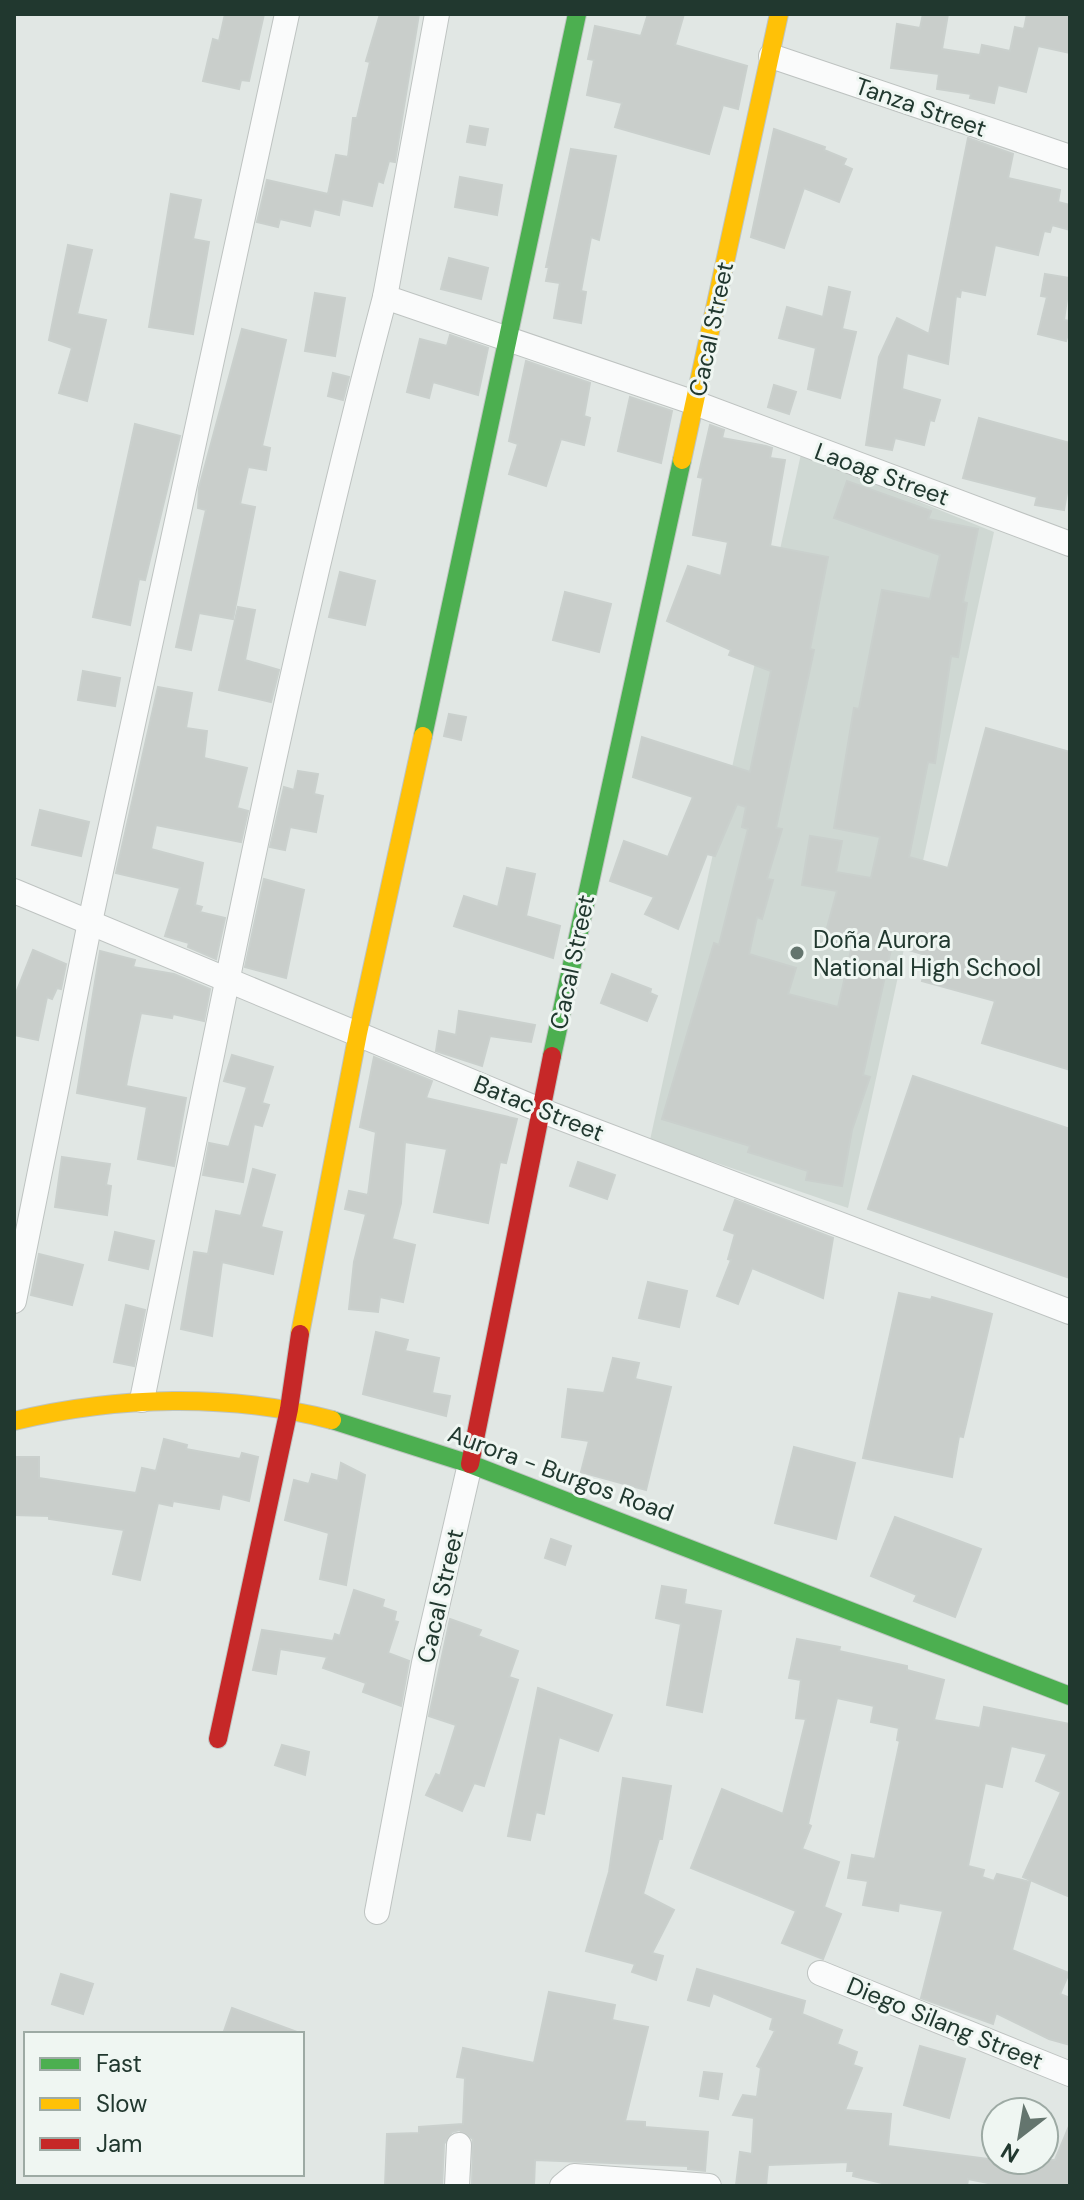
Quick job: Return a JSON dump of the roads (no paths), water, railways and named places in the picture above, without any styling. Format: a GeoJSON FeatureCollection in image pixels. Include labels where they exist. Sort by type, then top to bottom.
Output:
{"type":"FeatureCollection","features":[{"type":"Feature","properties":{"kind":"street"},"geometry":{"type":"LineString","coordinates":[[14,1301],[90,922],[287,14]]}},
{"type":"Feature","properties":{"kind":"street"},"geometry":{"type":"LineString","coordinates":[[142,1400],[227,977],[351,426],[385,297],[437,14]]}},
{"type":"Feature","properties":{"kind":"street"},"geometry":{"type":"LineString","coordinates":[[218,1739],[289,1409],[303,1318],[358,1033],[510,341],[577,14]]}},
{"type":"Feature","properties":{"kind":"street","name":"Cacal Street"},"geometry":{"type":"LineString","coordinates":[[377,1912],[424,1663],[470,1464],[540,1110],[779,14]]}},
{"type":"Feature","properties":{"kind":"street","name":"Tanza Street"},"geometry":{"type":"LineString","coordinates":[[771,56],[1069,151]]}},
{"type":"Feature","properties":{"kind":"street","name":"Laoag Street"},"geometry":{"type":"LineString","coordinates":[[385,297],[695,403],[1070,544]]}},
{"type":"Feature","properties":{"kind":"street","name":"Batac Street"},"geometry":{"type":"LineString","coordinates":[[14,891],[227,977],[540,1110],[1070,1312]]}},
{"type":"Feature","properties":{"kind":"street","name":"Aurora - Burgos Road"},"geometry":{"type":"LineString","coordinates":[[14,1421],[60,1410],[142,1400],[289,1409],[369,1430],[470,1464],[1070,1696]]}},
{"type":"Feature","properties":{"kind":"street","name":"Diego Silang Street"},"geometry":{"type":"LineString","coordinates":[[820,1973],[1070,2074]]}},
{"type":"Feature","properties":{"kind":"street"},"geometry":{"type":"LineString","coordinates":[[457,2186],[459,2145]]}},
{"type":"Feature","properties":{"kind":"street"},"geometry":{"type":"LineString","coordinates":[[562,2186],[574,2176],[709,2186]]}},
{"type":"Feature","properties":{"kind":"place","name":"Doña Aurora National High School"},"geometry":{"type":"Point","coordinates":[797,953]}}]}
